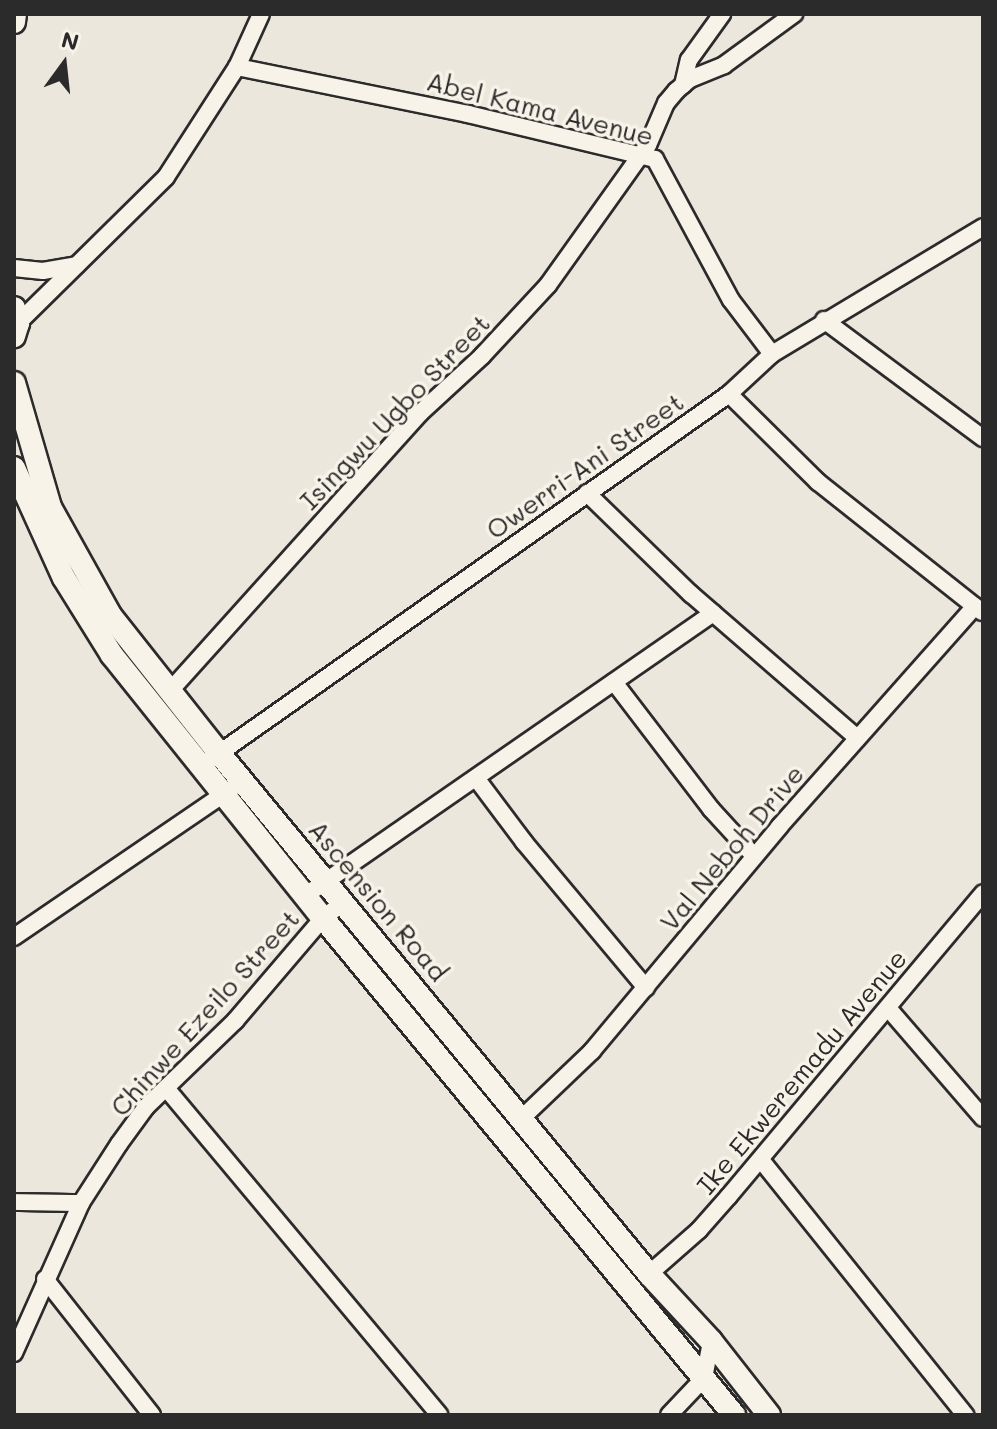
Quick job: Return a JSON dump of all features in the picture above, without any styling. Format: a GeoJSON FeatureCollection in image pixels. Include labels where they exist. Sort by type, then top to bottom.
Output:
{"type":"FeatureCollection","features":[{"type":"Feature","properties":{"kind":"main road"},"geometry":{"type":"LineString","coordinates":[[14,22],[15,14]]}},
{"type":"Feature","properties":{"kind":"main road","name":"Ascension Road"},"geometry":{"type":"LineString","coordinates":[[14,383],[34,462],[71,550],[110,615],[169,692],[210,760]]}},
{"type":"Feature","properties":{"kind":"main road","name":"Ascension Road"},"geometry":{"type":"LineString","coordinates":[[14,468],[64,578],[95,630],[233,788],[323,918],[734,1415]]}},
{"type":"Feature","properties":{"kind":"main road","name":"Ascension Road"},"geometry":{"type":"LineString","coordinates":[[233,788],[326,881],[649,1274],[711,1341],[769,1415]]}},
{"type":"Feature","properties":{"kind":"street"},"geometry":{"type":"LineString","coordinates":[[15,322],[166,177],[237,67],[261,14]]}},
{"type":"Feature","properties":{"kind":"street"},"geometry":{"type":"LineString","coordinates":[[683,85],[689,60],[722,14]]}},
{"type":"Feature","properties":{"kind":"street"},"geometry":{"type":"LineString","coordinates":[[683,85],[724,65],[794,14]]}},
{"type":"Feature","properties":{"kind":"street","name":"Abel Kama Avenue"},"geometry":{"type":"LineString","coordinates":[[237,67],[642,154],[659,161],[725,289],[772,354]]}},
{"type":"Feature","properties":{"kind":"street","name":"Isingwu Ugbo Street"},"geometry":{"type":"LineString","coordinates":[[169,692],[419,414],[482,356],[548,285],[642,154],[666,103],[683,85]]}},
{"type":"Feature","properties":{"kind":"street","name":"Owerri-Ani Street"},"geometry":{"type":"LineString","coordinates":[[210,760],[729,394],[772,354],[983,227]]}},
{"type":"Feature","properties":{"kind":"street"},"geometry":{"type":"LineString","coordinates":[[14,268],[43,271],[78,264]]}},
{"type":"Feature","properties":{"kind":"street"},"geometry":{"type":"LineString","coordinates":[[824,320],[983,438]]}},
{"type":"Feature","properties":{"kind":"street"},"geometry":{"type":"LineString","coordinates":[[729,394],[818,482],[979,610]]}},
{"type":"Feature","properties":{"kind":"street"},"geometry":{"type":"LineString","coordinates":[[587,493],[713,613],[857,738]]}},
{"type":"Feature","properties":{"kind":"street","name":"Val Neboh Drive"},"geometry":{"type":"LineString","coordinates":[[522,1118],[592,1051],[857,738],[979,610]]}},
{"type":"Feature","properties":{"kind":"street"},"geometry":{"type":"LineString","coordinates":[[306,895],[713,613]]}},
{"type":"Feature","properties":{"kind":"street"},"geometry":{"type":"LineString","coordinates":[[614,682],[711,809],[754,856]]}},
{"type":"Feature","properties":{"kind":"street"},"geometry":{"type":"LineString","coordinates":[[476,778],[524,842],[646,988]]}},
{"type":"Feature","properties":{"kind":"street"},"geometry":{"type":"LineString","coordinates":[[14,937],[233,788]]}},
{"type":"Feature","properties":{"kind":"street","name":"Ike Ekweremadu Avenue"},"geometry":{"type":"LineString","coordinates":[[649,1274],[699,1230],[761,1160],[983,893]]}},
{"type":"Feature","properties":{"kind":"street","name":"Chinwe Ezeilo Street"},"geometry":{"type":"LineString","coordinates":[[14,1353],[81,1203],[119,1144],[166,1088],[235,1021],[323,918],[343,903]]}},
{"type":"Feature","properties":{"kind":"street"},"geometry":{"type":"LineString","coordinates":[[888,1008],[983,1118]]}},
{"type":"Feature","properties":{"kind":"street"},"geometry":{"type":"LineString","coordinates":[[166,1088],[439,1415]]}},
{"type":"Feature","properties":{"kind":"street"},"geometry":{"type":"LineString","coordinates":[[761,1160],[965,1415]]}},
{"type":"Feature","properties":{"kind":"street"},"geometry":{"type":"LineString","coordinates":[[14,1202],[81,1203]]}},
{"type":"Feature","properties":{"kind":"street"},"geometry":{"type":"LineString","coordinates":[[45,1279],[152,1415]]}},
{"type":"Feature","properties":{"kind":"street"},"geometry":{"type":"LineString","coordinates":[[669,1415],[704,1378],[711,1341]]}}]}
